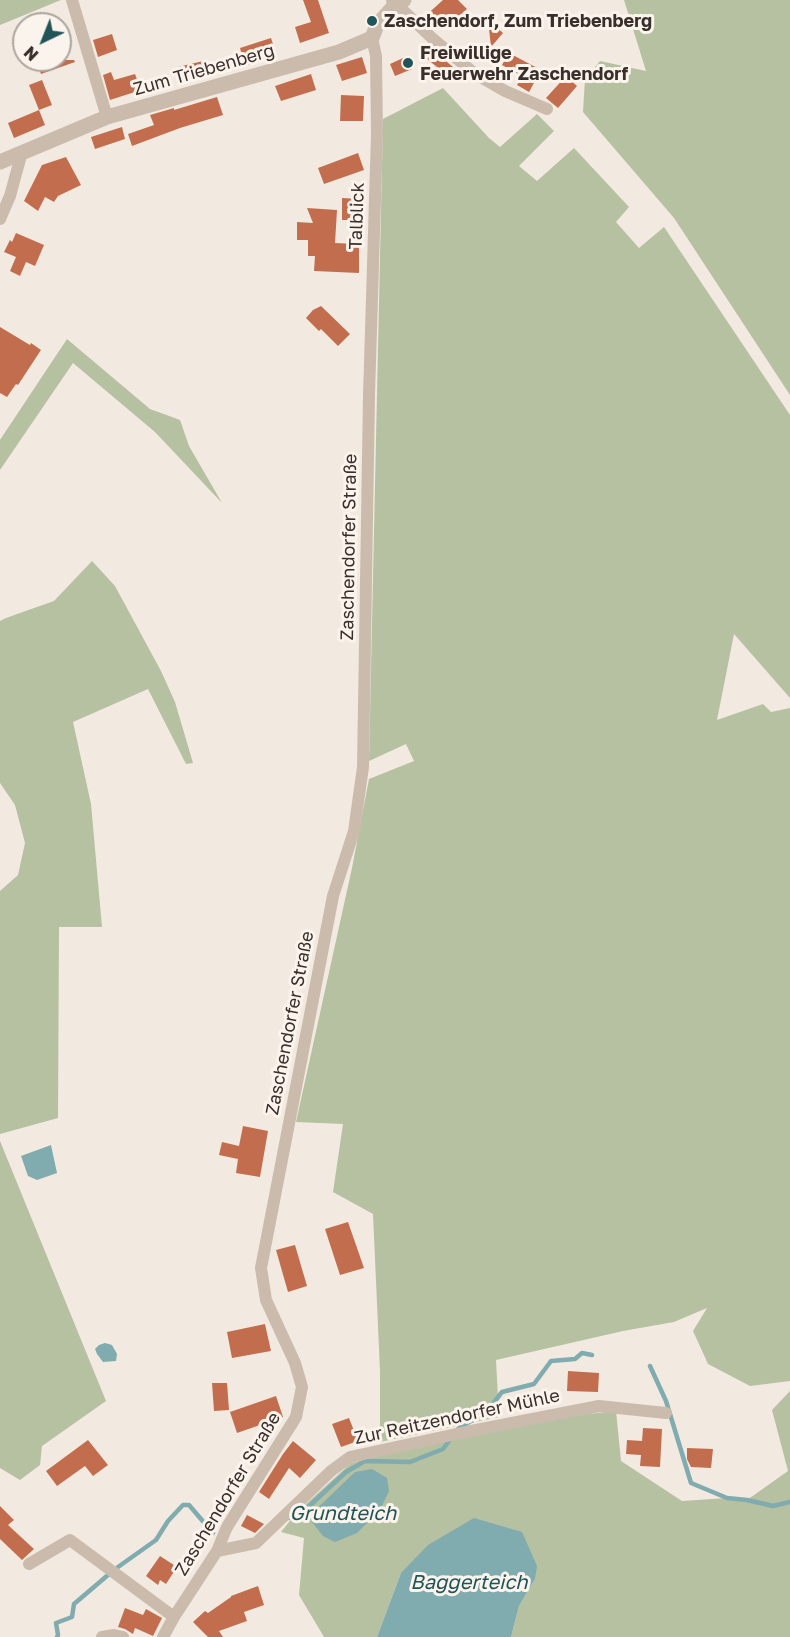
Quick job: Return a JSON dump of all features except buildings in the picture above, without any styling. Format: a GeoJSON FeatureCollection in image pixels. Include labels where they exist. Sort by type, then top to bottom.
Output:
{"type":"FeatureCollection","features":[{"type":"Feature","properties":{"kind":"street"},"geometry":{"type":"LineString","coordinates":[[72,0],[107,117]]}},
{"type":"Feature","properties":{"kind":"street"},"geometry":{"type":"LineString","coordinates":[[372,38],[377,25],[397,2],[432,38],[474,73],[505,91],[547,110]]}},
{"type":"Feature","properties":{"kind":"street","name":"Zum Triebenberg"},"geometry":{"type":"LineString","coordinates":[[0,162],[107,117],[339,52],[372,38]]}},
{"type":"Feature","properties":{"kind":"street","name":"Talblick"},"geometry":{"type":"LineString","coordinates":[[369,395],[377,134],[376,56],[372,38]]}},
{"type":"Feature","properties":{"kind":"street"},"geometry":{"type":"LineString","coordinates":[[0,219],[10,196],[22,152]]}},
{"type":"Feature","properties":{"kind":"street","name":"Zaschendorfer Straße"},"geometry":{"type":"LineString","coordinates":[[163,1637],[217,1551],[227,1527],[296,1417],[302,1387],[295,1363],[267,1300],[261,1268],[333,896],[354,831],[363,767],[369,395]]}},
{"type":"Feature","properties":{"kind":"street","name":"Zur Reitzendorfer Mühle"},"geometry":{"type":"LineString","coordinates":[[217,1551],[256,1543],[331,1471],[350,1457],[599,1406],[666,1413]]}},
{"type":"Feature","properties":{"kind":"street"},"geometry":{"type":"LineString","coordinates":[[29,1564],[70,1539],[174,1617]]}},
{"type":"Feature","properties":{"kind":"street"},"geometry":{"type":"LineString","coordinates":[[102,1637],[114,1635],[123,1637]]}},
{"type":"Feature","properties":{"kind":"green space"},"geometry":{"type":"Polygon","coordinates":[[[0,0],[61,0],[32,12],[12,12],[12,20],[0,25],[0,0]]]}},
{"type":"Feature","properties":{"kind":"green space"},"geometry":{"type":"Polygon","coordinates":[[[624,0],[790,0],[790,395],[674,218],[583,112],[585,79],[600,61],[646,71],[624,0]]]}},
{"type":"Feature","properties":{"kind":"green space"},"geometry":{"type":"Polygon","coordinates":[[[443,88],[500,147],[537,114],[554,131],[519,166],[537,181],[574,148],[629,207],[616,222],[639,248],[664,227],[790,415],[790,698],[734,634],[717,720],[763,704],[771,712],[790,708],[790,1381],[750,1386],[708,1364],[693,1331],[707,1308],[674,1322],[623,1331],[496,1360],[499,1417],[380,1442],[380,1371],[373,1214],[333,1192],[343,1124],[296,1122],[352,868],[369,779],[414,761],[406,744],[369,761],[383,119],[443,88]]]}},
{"type":"Feature","properties":{"kind":"green space"},"geometry":{"type":"Polygon","coordinates":[[[67,339],[150,409],[180,420],[189,446],[222,503],[155,432],[73,363],[0,470],[0,440],[67,339]]]}},
{"type":"Feature","properties":{"kind":"green space"},"geometry":{"type":"Polygon","coordinates":[[[92,561],[115,586],[161,671],[175,702],[193,763],[186,764],[148,689],[73,722],[91,804],[102,927],[59,927],[58,1118],[0,1134],[0,891],[18,875],[25,843],[15,805],[0,783],[0,621],[54,601],[92,561]]]}},
{"type":"Feature","properties":{"kind":"green space"},"geometry":{"type":"Polygon","coordinates":[[[0,1141],[106,1401],[42,1446],[40,1465],[20,1480],[0,1468],[0,1141]]]}},
{"type":"Feature","properties":{"kind":"green space"},"geometry":{"type":"Polygon","coordinates":[[[790,1391],[790,1637],[511,1637],[519,1606],[535,1579],[401,1573],[377,1637],[324,1637],[299,1595],[304,1538],[281,1532],[297,1512],[351,1463],[530,1420],[616,1411],[621,1461],[682,1501],[727,1498],[747,1500],[788,1471],[772,1410],[790,1391]]]}},
{"type":"Feature","properties":{"kind":"water"},"geometry":{"type":"Polygon","coordinates":[[[51,1145],[57,1173],[37,1180],[28,1176],[21,1156],[51,1145]]]}},
{"type":"Feature","properties":{"kind":"water"},"geometry":{"type":"Polygon","coordinates":[[[105,1343],[112,1345],[117,1354],[116,1361],[103,1362],[97,1354],[95,1349],[105,1343]]]}},
{"type":"Feature","properties":{"kind":"water","name":"Grundteich"},"geometry":{"type":"Polygon","coordinates":[[[372,1469],[387,1478],[389,1491],[380,1510],[357,1533],[335,1542],[323,1536],[308,1517],[355,1472],[372,1469]]]}},
{"type":"Feature","properties":{"kind":"water","name":"Baggerteich"},"geometry":{"type":"Polygon","coordinates":[[[474,1518],[522,1532],[537,1566],[535,1579],[519,1606],[511,1637],[377,1637],[401,1573],[428,1545],[474,1518]]]}},
{"type":"Feature","properties":{"kind":"waterway"},"geometry":{"type":"LineString","coordinates":[[456,1431],[473,1420],[481,1411],[488,1410],[502,1392],[534,1384],[551,1361],[575,1359],[582,1353],[592,1355]]}},
{"type":"Feature","properties":{"kind":"waterway"},"geometry":{"type":"LineString","coordinates":[[650,1366],[666,1401],[691,1483],[727,1498],[773,1506],[790,1502]]}},
{"type":"Feature","properties":{"kind":"waterway"},"geometry":{"type":"LineString","coordinates":[[290,1518],[304,1511],[346,1472],[365,1461],[410,1462],[443,1449],[451,1438]]}},
{"type":"Feature","properties":{"kind":"waterway"},"geometry":{"type":"LineString","coordinates":[[118,1567],[156,1540],[168,1521],[183,1505],[189,1505],[213,1533]]}},
{"type":"Feature","properties":{"kind":"waterway"},"geometry":{"type":"LineString","coordinates":[[57,1637],[56,1623],[72,1617],[74,1604],[108,1575]]}},
{"type":"Feature","properties":{"kind":"place","name":"Zaschendorf, Zum Triebenberg"},"geometry":{"type":"Point","coordinates":[372,21]}},
{"type":"Feature","properties":{"kind":"place","name":"Freiwillige Feuerwehr Zaschendorf"},"geometry":{"type":"Point","coordinates":[408,63]}}]}
